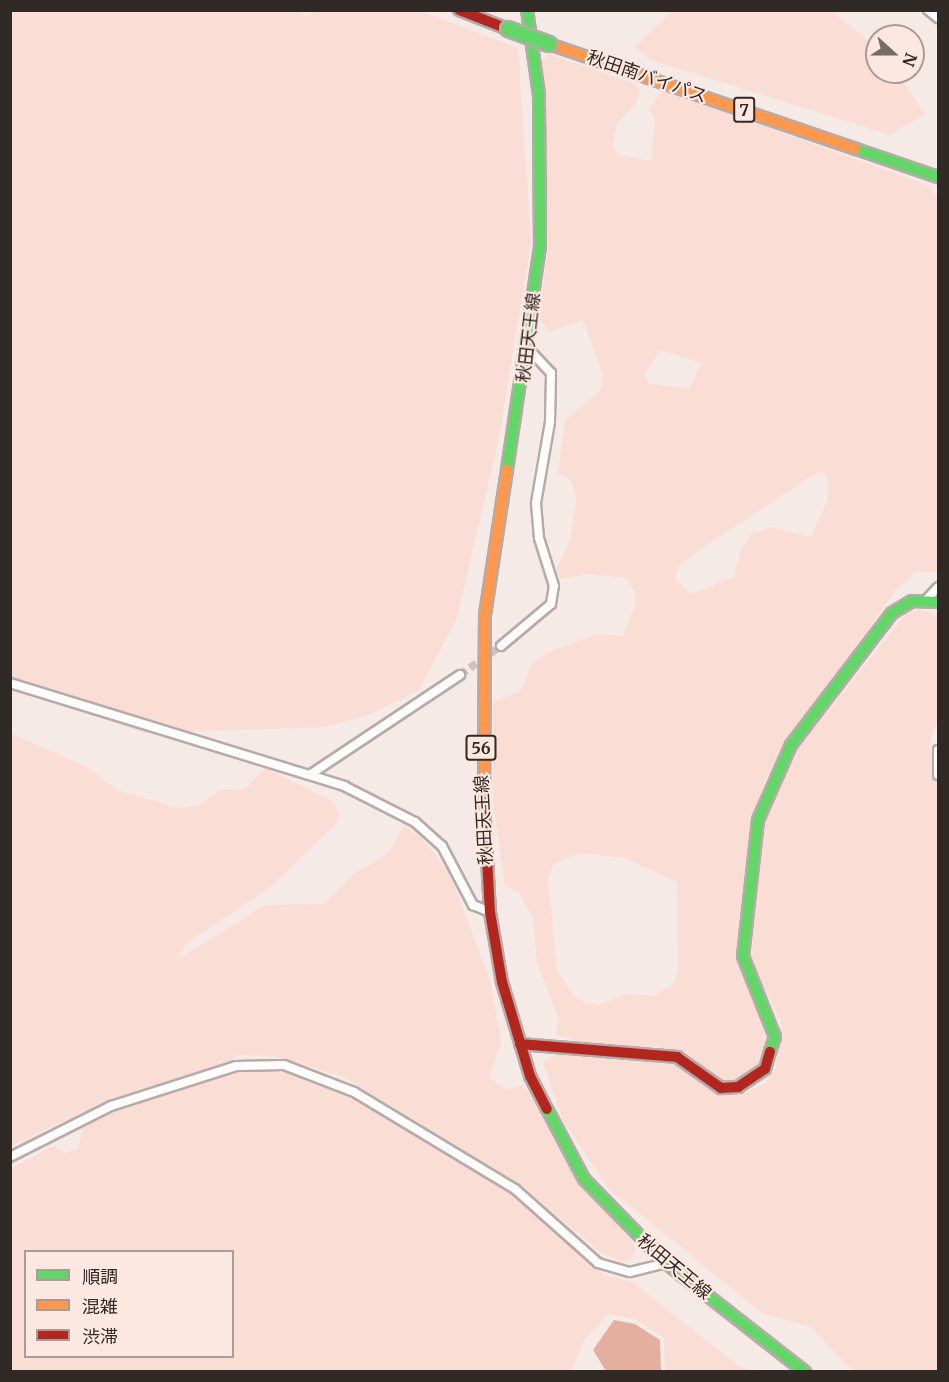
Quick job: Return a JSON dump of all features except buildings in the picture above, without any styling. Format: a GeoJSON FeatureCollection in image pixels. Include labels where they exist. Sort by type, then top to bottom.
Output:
{"type":"FeatureCollection","features":[{"type":"Feature","properties":{"kind":"main road","name":"秋田南バイパス"},"geometry":{"type":"LineString","coordinates":[[459,10],[549,44],[939,177]]}},
{"type":"Feature","properties":{"kind":"main road","name":"秋田天王線"},"geometry":{"type":"LineString","coordinates":[[527,10],[539,95],[540,247],[528,348],[485,615],[481,739],[490,912],[520,1044],[545,1108],[584,1179],[666,1263],[805,1371]]}},
{"type":"Feature","properties":{"kind":"main road"},"geometry":{"type":"LineString","coordinates":[[520,1044],[677,1057],[721,1088],[738,1087],[765,1069],[775,1037],[743,956],[758,820],[801,730],[892,613],[933,601]]}},
{"type":"Feature","properties":{"kind":"street"},"geometry":{"type":"LineString","coordinates":[[928,10],[939,18]]}},
{"type":"Feature","properties":{"kind":"street"},"geometry":{"type":"LineString","coordinates":[[501,646],[551,604],[554,586],[539,538],[536,503],[550,422],[550,373],[528,348]]}},
{"type":"Feature","properties":{"kind":"street"},"geometry":{"type":"LineString","coordinates":[[933,601],[939,587]]}},
{"type":"Feature","properties":{"kind":"street"},"geometry":{"type":"LineString","coordinates":[[311,774],[460,675]]}},
{"type":"Feature","properties":{"kind":"street"},"geometry":{"type":"LineString","coordinates":[[10,683],[311,774],[415,822],[442,846],[473,905],[490,912]]}},
{"type":"Feature","properties":{"kind":"street"},"geometry":{"type":"LineString","coordinates":[[939,750],[939,775]]}},
{"type":"Feature","properties":{"kind":"street"},"geometry":{"type":"LineString","coordinates":[[10,1157],[111,1106],[236,1066],[284,1065],[354,1092],[514,1189],[598,1263],[630,1272],[666,1263]]}},
{"type":"Feature","properties":{"kind":"shaded area"},"geometry":{"type":"Polygon","coordinates":[[[295,10],[308,17],[316,11],[421,11],[518,48],[531,243],[498,442],[457,618],[419,690],[371,714],[327,727],[145,733],[11,689],[10,11],[295,10]]]}},
{"type":"Feature","properties":{"kind":"shaded area"},"geometry":{"type":"Polygon","coordinates":[[[683,10],[832,11],[865,38],[865,84],[905,84],[925,114],[890,135],[651,60],[635,47],[670,13],[683,10]]]}},
{"type":"Feature","properties":{"kind":"shaded area"},"geometry":{"type":"Polygon","coordinates":[[[548,54],[634,83],[640,91],[636,103],[616,125],[613,146],[619,155],[651,161],[655,121],[649,108],[663,90],[930,186],[938,200],[938,572],[916,572],[894,592],[766,778],[752,821],[737,942],[768,1048],[761,1064],[734,1082],[719,1083],[686,1052],[653,1046],[613,1050],[555,1035],[559,1019],[537,963],[533,918],[519,893],[505,885],[493,802],[493,702],[520,692],[533,662],[551,651],[597,634],[623,636],[635,606],[635,591],[625,578],[587,574],[560,579],[556,570],[570,540],[576,500],[572,482],[558,472],[565,420],[601,390],[602,372],[583,320],[549,332],[539,319],[548,249],[540,62],[548,54]],[[660,350],[645,374],[648,384],[690,388],[701,363],[660,350]],[[820,471],[705,546],[680,565],[675,579],[691,594],[734,577],[741,549],[751,535],[771,527],[811,537],[828,499],[827,476],[820,471]],[[581,853],[554,863],[548,879],[557,970],[575,997],[586,1003],[599,1005],[627,994],[654,996],[673,984],[678,972],[677,882],[625,858],[581,853]]]}},
{"type":"Feature","properties":{"kind":"shaded area"},"geometry":{"type":"Polygon","coordinates":[[[920,609],[938,617],[938,716],[930,744],[938,789],[938,1371],[853,1371],[810,1327],[762,1313],[609,1189],[563,1121],[543,1063],[555,1054],[666,1062],[685,1069],[704,1087],[740,1095],[766,1083],[776,1068],[781,1022],[753,966],[749,945],[767,813],[787,762],[906,614],[920,609]]]}},
{"type":"Feature","properties":{"kind":"shaded area"},"geometry":{"type":"Polygon","coordinates":[[[11,734],[85,766],[117,790],[178,808],[198,806],[220,790],[245,789],[265,768],[332,801],[340,815],[336,824],[270,888],[187,943],[177,960],[265,905],[324,904],[354,874],[389,852],[404,825],[421,837],[450,874],[491,983],[501,1042],[489,1078],[508,1090],[522,1085],[528,1091],[571,1170],[631,1240],[636,1250],[632,1258],[622,1262],[600,1252],[521,1185],[344,1077],[273,1056],[239,1055],[209,1072],[112,1099],[11,1146],[11,734]]]}},
{"type":"Feature","properties":{"kind":"shaded area"},"geometry":{"type":"Polygon","coordinates":[[[265,1068],[298,1073],[378,1111],[517,1197],[606,1276],[632,1282],[740,1367],[760,1371],[665,1371],[664,1338],[635,1319],[608,1314],[585,1339],[571,1371],[11,1371],[10,1169],[53,1146],[65,1153],[78,1149],[84,1120],[242,1070],[265,1068]]]}},
{"type":"Feature","properties":{"kind":"shaded area"},"geometry":{"type":"Polygon","coordinates":[[[614,1320],[635,1324],[660,1340],[661,1371],[606,1371],[593,1350],[614,1320]]]}},
{"type":"Feature","properties":{"kind":"tunnel"},"geometry":{"type":"LineString","coordinates":[[460,675],[501,646]]}},
{"type":"Feature","properties":{"kind":"traffic: fast"},"geometry":{"type":"LineString","coordinates":[[507,470],[540,247],[539,95],[527,10]]}},
{"type":"Feature","properties":{"kind":"traffic: fast"},"geometry":{"type":"LineString","coordinates":[[508,29],[549,44]]}},
{"type":"Feature","properties":{"kind":"traffic: fast"},"geometry":{"type":"LineString","coordinates":[[856,149],[938,177]]}},
{"type":"Feature","properties":{"kind":"traffic: fast"},"geometry":{"type":"LineString","coordinates":[[770,1052],[775,1037],[743,956],[758,820],[791,745],[892,613],[912,601],[938,602]]}},
{"type":"Feature","properties":{"kind":"traffic: fast"},"geometry":{"type":"LineString","coordinates":[[547,1109],[584,1179],[666,1263],[805,1372]]}},
{"type":"Feature","properties":{"kind":"traffic: slow"},"geometry":{"type":"LineString","coordinates":[[549,44],[856,149]]}},
{"type":"Feature","properties":{"kind":"traffic: slow"},"geometry":{"type":"LineString","coordinates":[[484,802],[485,615],[507,470]]}},
{"type":"Feature","properties":{"kind":"traffic: jam"},"geometry":{"type":"LineString","coordinates":[[459,10],[508,29]]}},
{"type":"Feature","properties":{"kind":"traffic: jam"},"geometry":{"type":"LineString","coordinates":[[484,802],[490,912],[502,982],[530,1076],[547,1109]]}},
{"type":"Feature","properties":{"kind":"traffic: jam"},"geometry":{"type":"LineString","coordinates":[[520,1044],[677,1057],[721,1088],[738,1087],[765,1069],[770,1052]]}}]}
